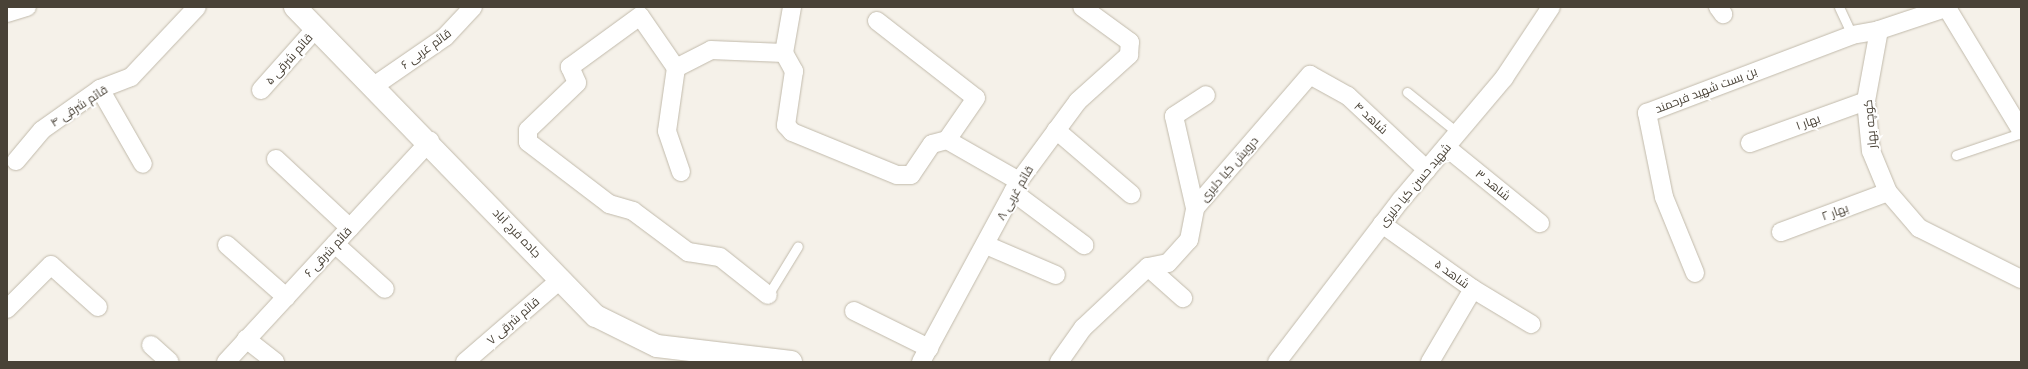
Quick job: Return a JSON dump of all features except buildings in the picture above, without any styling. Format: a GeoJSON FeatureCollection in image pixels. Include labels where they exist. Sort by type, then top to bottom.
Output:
{"type":"FeatureCollection","features":[{"type":"Feature","properties":{"kind":"street"},"geometry":{"type":"LineString","coordinates":[[7,13],[27,7]]}},
{"type":"Feature","properties":{"kind":"street","name":"قائم شرقی ۴"},"geometry":{"type":"LineString","coordinates":[[16,161],[42,130],[100,89],[131,77],[197,7]]}},
{"type":"Feature","properties":{"kind":"street","name":"جاده فرج آباد"},"geometry":{"type":"LineString","coordinates":[[295,7],[430,141],[596,316],[657,346],[740,359],[791,362]]}},
{"type":"Feature","properties":{"kind":"street","name":"قائم غربی ۶"},"geometry":{"type":"LineString","coordinates":[[374,86],[445,37],[473,7]]}},
{"type":"Feature","properties":{"kind":"street"},"geometry":{"type":"LineString","coordinates":[[792,7],[784,53],[794,70],[786,125],[792,132],[897,176],[911,175],[932,144],[947,140],[976,98],[877,21]]}},
{"type":"Feature","properties":{"kind":"street","name":"قائم غربی ۸"},"geometry":{"type":"LineString","coordinates":[[925,355],[986,245],[1016,187],[1078,101],[1129,55],[1130,42],[1082,7]]}},
{"type":"Feature","properties":{"kind":"street","name":"شهید حسن کیا دلیری"},"geometry":{"type":"LineString","coordinates":[[1277,362],[1382,224],[1504,78],[1551,7]]}},
{"type":"Feature","properties":{"kind":"street"},"geometry":{"type":"LineString","coordinates":[[1947,7],[2021,132]]}},
{"type":"Feature","properties":{"kind":"street","name":"بن بست شهید فرحمند"},"geometry":{"type":"LineString","coordinates":[[1695,274],[1664,197],[1647,113],[1852,35],[1879,30],[1947,7]]}},
{"type":"Feature","properties":{"kind":"street"},"geometry":{"type":"LineString","coordinates":[[681,172],[667,131],[676,68],[637,11],[570,67],[577,83],[528,130],[528,142],[609,204],[633,211],[688,252],[720,257],[768,295]]}},
{"type":"Feature","properties":{"kind":"street","name":"قائم شرقی ۵"},"geometry":{"type":"LineString","coordinates":[[261,90],[316,28]]}},
{"type":"Feature","properties":{"kind":"street","name":"کوچه بهار"},"geometry":{"type":"LineString","coordinates":[[1879,30],[1866,101],[1871,151],[1888,192],[1919,228],[2021,279]]}},
{"type":"Feature","properties":{"kind":"street"},"geometry":{"type":"LineString","coordinates":[[676,68],[711,50],[784,53]]}},
{"type":"Feature","properties":{"kind":"street","name":"شاهد ۴"},"geometry":{"type":"LineString","coordinates":[[1310,75],[1348,96],[1427,170]]}},
{"type":"Feature","properties":{"kind":"street","name":"درویش کیا دلیری"},"geometry":{"type":"LineString","coordinates":[[1148,267],[1168,263],[1189,240],[1195,208],[1310,75]]}},
{"type":"Feature","properties":{"kind":"street"},"geometry":{"type":"LineString","coordinates":[[100,89],[143,164]]}},
{"type":"Feature","properties":{"kind":"street"},"geometry":{"type":"LineString","coordinates":[[1195,208],[1174,116],[1206,95]]}},
{"type":"Feature","properties":{"kind":"street","name":"بهار ۱"},"geometry":{"type":"LineString","coordinates":[[1750,143],[1866,101]]}},
{"type":"Feature","properties":{"kind":"street"},"geometry":{"type":"LineString","coordinates":[[1056,130],[1130,194]]}},
{"type":"Feature","properties":{"kind":"street"},"geometry":{"type":"LineString","coordinates":[[947,140],[1016,187],[1084,245]]}},
{"type":"Feature","properties":{"kind":"street","name":"قائم شرقی ۶"},"geometry":{"type":"LineString","coordinates":[[226,362],[430,141]]}},
{"type":"Feature","properties":{"kind":"street","name":"شاهد ۳"},"geometry":{"type":"LineString","coordinates":[[1446,147],[1540,224]]}},
{"type":"Feature","properties":{"kind":"street"},"geometry":{"type":"LineString","coordinates":[[276,159],[350,228]]}},
{"type":"Feature","properties":{"kind":"street","name":"بهار ۲"},"geometry":{"type":"LineString","coordinates":[[1781,232],[1888,192]]}},
{"type":"Feature","properties":{"kind":"street","name":"شاهد ۵"},"geometry":{"type":"LineString","coordinates":[[1382,224],[1473,289],[1430,362]]}},
{"type":"Feature","properties":{"kind":"street"},"geometry":{"type":"LineString","coordinates":[[335,244],[385,290]]}},
{"type":"Feature","properties":{"kind":"street"},"geometry":{"type":"LineString","coordinates":[[227,245],[286,297]]}},
{"type":"Feature","properties":{"kind":"street"},"geometry":{"type":"LineString","coordinates":[[986,245],[1056,275]]}},
{"type":"Feature","properties":{"kind":"street"},"geometry":{"type":"LineString","coordinates":[[7,309],[51,265],[98,307]]}},
{"type":"Feature","properties":{"kind":"street"},"geometry":{"type":"LineString","coordinates":[[1059,362],[1083,328],[1148,267],[1183,298]]}},
{"type":"Feature","properties":{"kind":"street","name":"قائم شرقی ۷"},"geometry":{"type":"LineString","coordinates":[[465,362],[561,279]]}},
{"type":"Feature","properties":{"kind":"street"},"geometry":{"type":"LineString","coordinates":[[1473,289],[1531,324]]}},
{"type":"Feature","properties":{"kind":"street"},"geometry":{"type":"LineString","coordinates":[[854,312],[925,355]]}},
{"type":"Feature","properties":{"kind":"street"},"geometry":{"type":"LineString","coordinates":[[246,339],[275,362]]}},
{"type":"Feature","properties":{"kind":"street"},"geometry":{"type":"LineString","coordinates":[[151,345],[170,362]]}},
{"type":"Feature","properties":{"kind":"lane"},"geometry":{"type":"LineString","coordinates":[[1839,7],[1852,35]]}},
{"type":"Feature","properties":{"kind":"lane"},"geometry":{"type":"LineString","coordinates":[[1407,92],[1458,132]]}},
{"type":"Feature","properties":{"kind":"lane"},"geometry":{"type":"LineString","coordinates":[[1956,155],[2021,132]]}},
{"type":"Feature","properties":{"kind":"lane"},"geometry":{"type":"LineString","coordinates":[[768,295],[798,246]]}}]}
